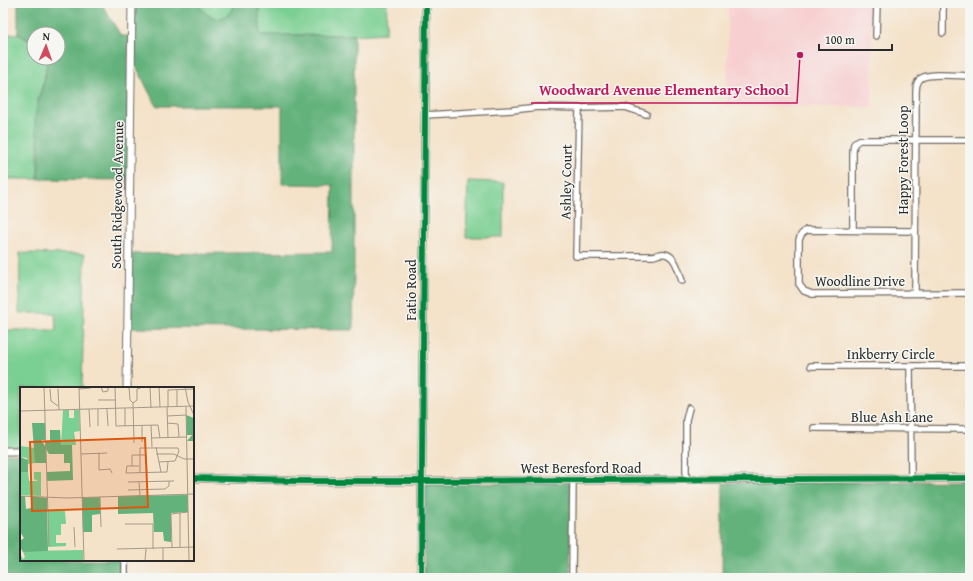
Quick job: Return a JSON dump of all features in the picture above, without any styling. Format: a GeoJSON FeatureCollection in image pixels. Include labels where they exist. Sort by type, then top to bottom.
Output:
{"type":"FeatureCollection","features":[{"type":"Feature","properties":{"kind":"street","name":"South Ridgewood Avenue"},"geometry":{"type":"LineString","coordinates":[[128,387],[132,3]]}},
{"type":"Feature","properties":{"kind":"street","name":"Fatio Road"},"geometry":{"type":"LineString","coordinates":[[421,578],[426,3]]}},
{"type":"Feature","properties":{"kind":"street"},"geometry":{"type":"LineString","coordinates":[[876,3],[876,36]]}},
{"type":"Feature","properties":{"kind":"street"},"geometry":{"type":"LineString","coordinates":[[943,3],[943,33]]}},
{"type":"Feature","properties":{"kind":"street","name":"Happy Forest Loop"},"geometry":{"type":"LineString","coordinates":[[915,293],[917,83],[921,77],[929,75],[970,76]]}},
{"type":"Feature","properties":{"kind":"street"},"geometry":{"type":"LineString","coordinates":[[425,115],[538,107],[624,107],[646,114]]}},
{"type":"Feature","properties":{"kind":"street","name":"Ashley Court"},"geometry":{"type":"LineString","coordinates":[[579,108],[576,256],[654,256],[660,253],[666,253],[675,260],[682,281]]}},
{"type":"Feature","properties":{"kind":"street"},"geometry":{"type":"LineString","coordinates":[[853,230],[853,151],[854,144],[859,140],[970,140]]}},
{"type":"Feature","properties":{"kind":"street","name":"Woodline Drive"},"geometry":{"type":"LineString","coordinates":[[915,231],[806,230],[801,234],[799,240],[799,284],[804,291],[812,294],[970,293]]}},
{"type":"Feature","properties":{"kind":"street","name":"Inkberry Circle"},"geometry":{"type":"LineString","coordinates":[[811,366],[970,366]]}},
{"type":"Feature","properties":{"kind":"street"},"geometry":{"type":"LineString","coordinates":[[910,366],[911,479]]}},
{"type":"Feature","properties":{"kind":"street"},"geometry":{"type":"LineString","coordinates":[[686,480],[686,420],[689,408]]}},
{"type":"Feature","properties":{"kind":"street","name":"Blue Ash Lane"},"geometry":{"type":"LineString","coordinates":[[814,428],[970,430]]}},
{"type":"Feature","properties":{"kind":"street"},"geometry":{"type":"LineString","coordinates":[[3,451],[20,451]]}},
{"type":"Feature","properties":{"kind":"street","name":"West Beresford Road"},"geometry":{"type":"LineString","coordinates":[[194,478],[296,481],[423,481],[970,478]]}},
{"type":"Feature","properties":{"kind":"street"},"geometry":{"type":"LineString","coordinates":[[572,578],[573,480]]}},
{"type":"Feature","properties":{"kind":"street"},"geometry":{"type":"LineString","coordinates":[[124,578],[125,561]]}},
{"type":"Feature","properties":{"kind":"shaded area"},"geometry":{"type":"Polygon","coordinates":[[[728,3],[872,3],[872,107],[727,106],[728,3]]]}},
{"type":"Feature","properties":{"kind":"green space"},"geometry":{"type":"Polygon","coordinates":[[[18,3],[101,3],[121,36],[129,36],[127,180],[38,179],[39,144],[35,122],[36,112],[45,80],[47,66],[66,66],[66,26],[26,26],[26,38],[18,34],[18,3]]]}},
{"type":"Feature","properties":{"kind":"green space"},"geometry":{"type":"Polygon","coordinates":[[[135,3],[196,3],[208,15],[218,19],[229,14],[234,3],[259,3],[260,35],[354,35],[353,330],[131,328],[132,254],[332,252],[333,185],[282,184],[282,106],[156,106],[134,62],[135,3]]]}},
{"type":"Feature","properties":{"kind":"green space"},"geometry":{"type":"Polygon","coordinates":[[[196,3],[234,3],[229,14],[218,19],[208,15],[196,3]]]}},
{"type":"Feature","properties":{"kind":"green space"},"geometry":{"type":"Polygon","coordinates":[[[259,3],[387,3],[386,33],[354,35],[260,35],[259,3]]]}},
{"type":"Feature","properties":{"kind":"green space"},"geometry":{"type":"Polygon","coordinates":[[[3,34],[18,34],[26,38],[26,66],[46,66],[44,81],[38,99],[38,179],[3,179],[3,34]]]}},
{"type":"Feature","properties":{"kind":"green space"},"geometry":{"type":"Polygon","coordinates":[[[468,181],[503,182],[503,237],[466,237],[468,181]]]}},
{"type":"Feature","properties":{"kind":"green space"},"geometry":{"type":"Polygon","coordinates":[[[20,253],[85,254],[82,387],[20,387],[20,448],[3,448],[3,330],[56,330],[55,313],[19,313],[20,253]]]}},
{"type":"Feature","properties":{"kind":"green space"},"geometry":{"type":"Polygon","coordinates":[[[3,454],[20,454],[20,561],[122,561],[122,578],[3,578],[3,454]]]}},
{"type":"Feature","properties":{"kind":"green space"},"geometry":{"type":"Polygon","coordinates":[[[970,481],[970,578],[722,578],[723,483],[970,481]]]}},
{"type":"Feature","properties":{"kind":"green space"},"geometry":{"type":"Polygon","coordinates":[[[571,483],[570,578],[424,578],[425,484],[571,483]]]}},
{"type":"Feature","properties":{"kind":"cycle path"},"geometry":{"type":"LineString","coordinates":[[421,578],[426,3]]}},
{"type":"Feature","properties":{"kind":"cycle path"},"geometry":{"type":"LineString","coordinates":[[194,478],[296,481],[423,481],[970,478]]}},
{"type":"Feature","properties":{"kind":"place","name":"Woodward Avenue Elementary School"},"geometry":{"type":"Point","coordinates":[800,55]}}]}
